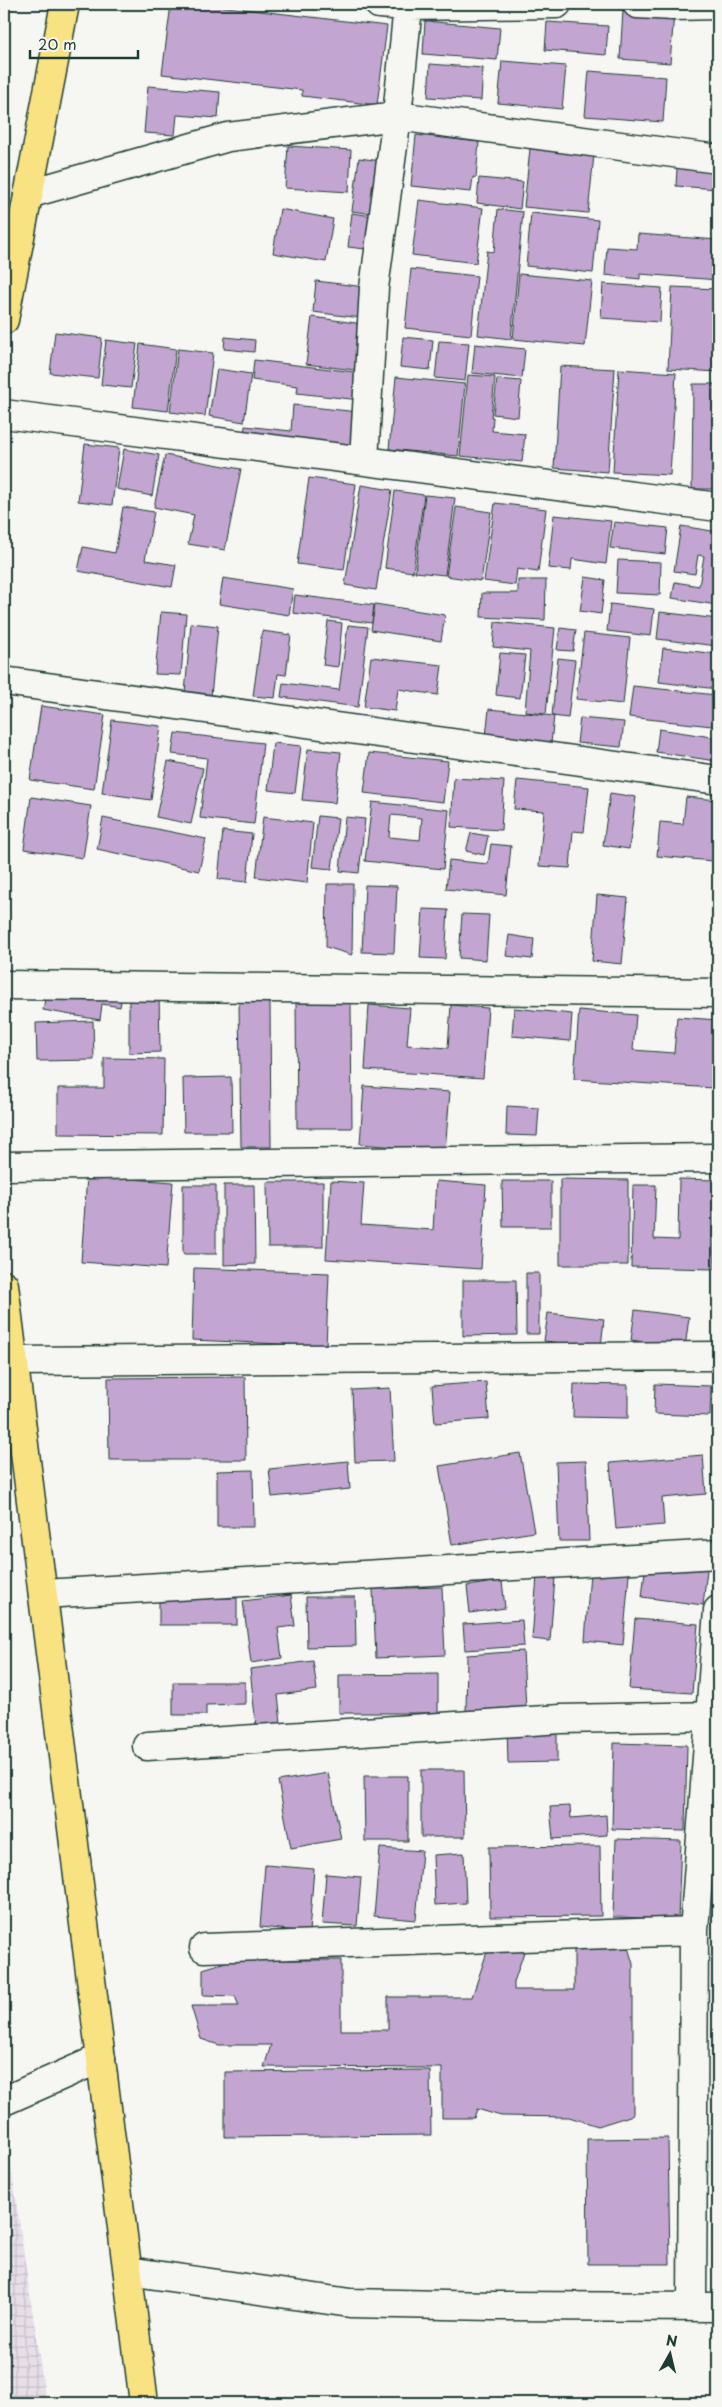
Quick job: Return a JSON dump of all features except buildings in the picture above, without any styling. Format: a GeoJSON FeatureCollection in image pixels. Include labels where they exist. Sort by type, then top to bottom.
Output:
{"type":"FeatureCollection","features":[{"type":"Feature","properties":{"kind":"main road"},"geometry":{"type":"LineString","coordinates":[[4,320],[65,4]]}},
{"type":"Feature","properties":{"kind":"main road"},"geometry":{"type":"LineString","coordinates":[[4,1285],[144,2403]]}},
{"type":"Feature","properties":{"kind":"street"},"geometry":{"type":"LineString","coordinates":[[379,4],[408,6],[557,4]]}},
{"type":"Feature","properties":{"kind":"street"},"geometry":{"type":"LineString","coordinates":[[637,4],[674,6],[718,5]]}},
{"type":"Feature","properties":{"kind":"street"},"geometry":{"type":"LineString","coordinates":[[364,460],[374,288],[397,116],[408,6]]}},
{"type":"Feature","properties":{"kind":"street"},"geometry":{"type":"LineString","coordinates":[[28,194],[228,137],[397,116],[718,159]]}},
{"type":"Feature","properties":{"kind":"street"},"geometry":{"type":"LineString","coordinates":[[4,414],[718,507]]}},
{"type":"Feature","properties":{"kind":"street"},"geometry":{"type":"LineString","coordinates":[[4,681],[718,780]]}},
{"type":"Feature","properties":{"kind":"street"},"geometry":{"type":"LineString","coordinates":[[4,985],[718,994]]}},
{"type":"Feature","properties":{"kind":"street"},"geometry":{"type":"LineString","coordinates":[[4,1166],[718,1158]]}},
{"type":"Feature","properties":{"kind":"street"},"geometry":{"type":"LineString","coordinates":[[13,1361],[718,1356]]}},
{"type":"Feature","properties":{"kind":"street"},"geometry":{"type":"LineString","coordinates":[[43,1594],[718,1554]]}},
{"type":"Feature","properties":{"kind":"street"},"geometry":{"type":"LineString","coordinates":[[128,2271],[350,2303],[705,2307],[694,1931],[714,1716],[718,1610]]}},
{"type":"Feature","properties":{"kind":"street"},"geometry":{"type":"LineString","coordinates":[[147,1746],[561,1720],[714,1716]]}},
{"type":"Feature","properties":{"kind":"street"},"geometry":{"type":"LineString","coordinates":[[204,1948],[694,1931]]}},
{"type":"Feature","properties":{"kind":"street"},"geometry":{"type":"LineString","coordinates":[[4,2101],[101,2058]]}},
{"type":"Feature","properties":{"kind":"shaded area"},"geometry":{"type":"Polygon","coordinates":[[[4,2121],[46,2403],[4,2403],[4,2121]]]}}]}
